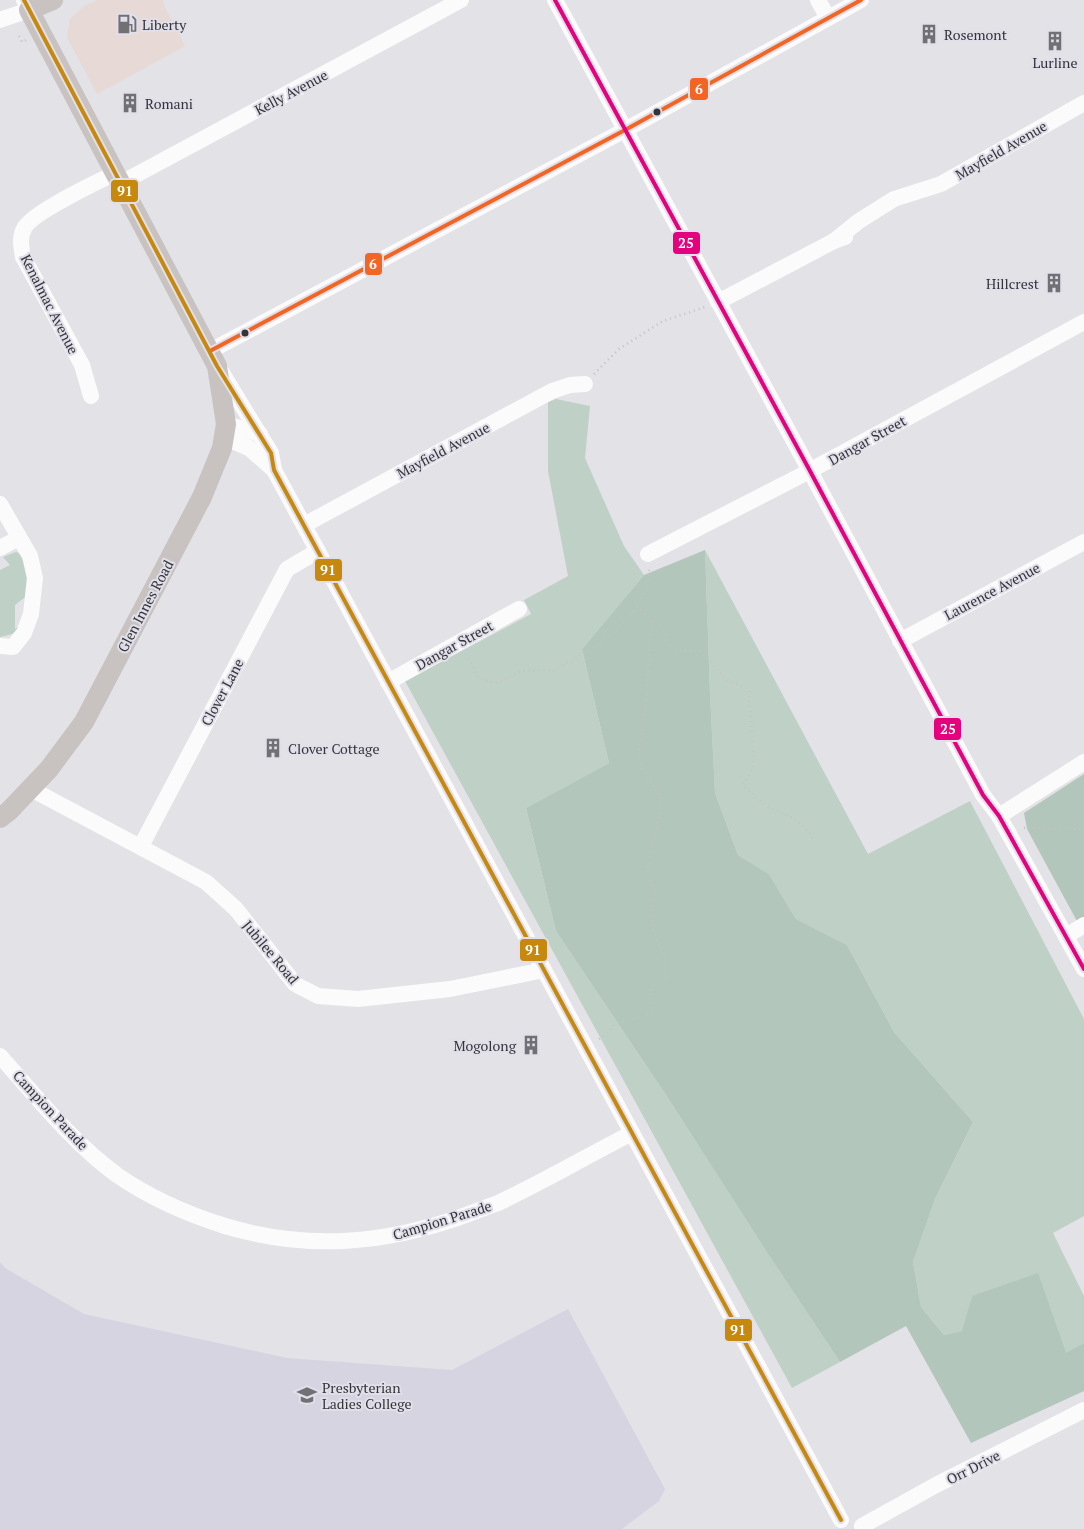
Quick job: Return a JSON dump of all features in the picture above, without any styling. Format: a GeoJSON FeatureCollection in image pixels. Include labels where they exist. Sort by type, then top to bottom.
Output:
{"type":"FeatureCollection","features":[{"type":"Feature","properties":{"kind":"main road"},"geometry":{"type":"LineString","coordinates":[[53,0],[26,5],[214,358]]}},
{"type":"Feature","properties":{"kind":"main road","name":"Glen Innes Road"},"geometry":{"type":"LineString","coordinates":[[0,818],[31,789],[67,746],[84,722],[202,496],[225,431],[214,358]]}},
{"type":"Feature","properties":{"kind":"street","name":"Kelly Avenue"},"geometry":{"type":"LineString","coordinates":[[118,178],[461,0]]}},
{"type":"Feature","properties":{"kind":"street"},"geometry":{"type":"LineString","coordinates":[[555,0],[713,304],[810,471],[983,795],[999,816],[1084,969]]}},
{"type":"Feature","properties":{"kind":"street"},"geometry":{"type":"LineString","coordinates":[[818,0],[828,18]]}},
{"type":"Feature","properties":{"kind":"street"},"geometry":{"type":"LineString","coordinates":[[861,0],[214,358],[271,453],[274,470],[632,1133],[837,1525],[852,1519],[863,1528]]}},
{"type":"Feature","properties":{"kind":"street"},"geometry":{"type":"LineString","coordinates":[[0,20],[26,5]]}},
{"type":"Feature","properties":{"kind":"street","name":"Mayfield Avenue"},"geometry":{"type":"LineString","coordinates":[[713,304],[834,241],[866,216],[894,199],[941,184],[1084,103]]}},
{"type":"Feature","properties":{"kind":"street","name":"Kenalmac Avenue"},"geometry":{"type":"LineString","coordinates":[[91,396],[82,365],[23,257],[20,240],[26,226],[36,215],[118,178]]}},
{"type":"Feature","properties":{"kind":"street","name":"Dangar Street"},"geometry":{"type":"LineString","coordinates":[[648,554],[810,471],[1084,322]]}},
{"type":"Feature","properties":{"kind":"street","name":"Mayfield Avenue"},"geometry":{"type":"LineString","coordinates":[[304,525],[552,391],[570,385],[586,384]]}},
{"type":"Feature","properties":{"kind":"street"},"geometry":{"type":"LineString","coordinates":[[225,431],[260,434]]}},
{"type":"Feature","properties":{"kind":"street"},"geometry":{"type":"LineString","coordinates":[[225,431],[249,448],[274,470]]}},
{"type":"Feature","properties":{"kind":"street"},"geometry":{"type":"LineString","coordinates":[[0,504],[30,556],[34,578],[30,614],[24,633],[13,647],[0,646]]}},
{"type":"Feature","properties":{"kind":"street"},"geometry":{"type":"LineString","coordinates":[[0,548],[19,538]]}},
{"type":"Feature","properties":{"kind":"street","name":"Laurence Avenue"},"geometry":{"type":"LineString","coordinates":[[900,641],[1084,542]]}},
{"type":"Feature","properties":{"kind":"street","name":"Clover Lane"},"geometry":{"type":"LineString","coordinates":[[141,846],[287,569],[318,551]]}},
{"type":"Feature","properties":{"kind":"street","name":"Dangar Street"},"geometry":{"type":"LineString","coordinates":[[388,682],[519,609]]}},
{"type":"Feature","properties":{"kind":"street"},"geometry":{"type":"LineString","coordinates":[[999,816],[1084,762]]}},
{"type":"Feature","properties":{"kind":"street","name":"Jubilee Road"},"geometry":{"type":"LineString","coordinates":[[31,789],[206,882],[236,909],[295,984],[318,996],[358,999],[441,990],[544,970]]}},
{"type":"Feature","properties":{"kind":"street"},"geometry":{"type":"LineString","coordinates":[[1066,936],[1084,926]]}},
{"type":"Feature","properties":{"kind":"street","name":"Campion Parade"},"geometry":{"type":"LineString","coordinates":[[0,1056],[72,1137],[115,1174],[139,1190],[190,1215],[244,1231],[299,1241],[328,1243],[369,1240],[414,1231],[453,1219],[497,1203],[632,1133]]}},
{"type":"Feature","properties":{"kind":"street","name":"Orr Drive"},"geometry":{"type":"LineString","coordinates":[[863,1528],[936,1485],[1084,1410]]}},
{"type":"Feature","properties":{"kind":"path"},"geometry":{"type":"LineString","coordinates":[[19,36],[22,42]]}},
{"type":"Feature","properties":{"kind":"path"},"geometry":{"type":"LineString","coordinates":[[600,369],[619,349],[663,321],[713,304]]}},
{"type":"Feature","properties":{"kind":"path"},"geometry":{"type":"LineString","coordinates":[[460,642],[478,676],[495,683],[522,671],[554,670],[590,651],[629,618],[649,584],[648,554]]}},
{"type":"Feature","properties":{"kind":"path"},"geometry":{"type":"LineString","coordinates":[[636,607],[664,631],[668,646],[678,651],[699,650],[726,679],[749,690],[754,765],[743,786],[763,802],[806,827],[814,839]]}},
{"type":"Feature","properties":{"kind":"path"},"geometry":{"type":"LineString","coordinates":[[596,1040],[604,1036],[615,1025],[651,1013],[654,1009],[648,995],[654,984],[667,976],[665,957],[654,933],[652,912],[654,894],[647,868],[660,813],[661,797],[646,776],[638,755],[647,698],[652,620]]}},
{"type":"Feature","properties":{"kind":"path"},"geometry":{"type":"LineString","coordinates":[[1024,828],[1084,829]]}},
{"type":"Feature","properties":{"kind":"shaded area"},"geometry":{"type":"Polygon","coordinates":[[[97,0],[163,0],[164,6],[185,46],[97,94],[67,37],[70,19],[83,7],[97,0]]]}},
{"type":"Feature","properties":{"kind":"shaded area","name":"Presbyterian Ladies College"},"geometry":{"type":"Polygon","coordinates":[[[0,1262],[5,1268],[84,1314],[287,1358],[452,1370],[568,1309],[665,1489],[659,1501],[622,1529],[0,1529],[0,1262]]]}},
{"type":"Feature","properties":{"kind":"green space"},"geometry":{"type":"Polygon","coordinates":[[[556,399],[590,406],[585,458],[624,546],[644,575],[582,649],[609,763],[526,808],[556,931],[666,1095],[840,1362],[792,1388],[405,681],[531,614],[524,600],[568,576],[548,471],[548,402],[556,399]]]}},
{"type":"Feature","properties":{"kind":"green space"},"geometry":{"type":"Polygon","coordinates":[[[705,550],[868,854],[970,801],[1084,1019],[1084,1216],[1053,1233],[1084,1296],[1084,1343],[1067,1354],[972,1296],[963,1331],[944,1335],[921,1307],[913,1262],[935,1199],[973,1122],[894,1032],[847,945],[796,919],[769,874],[738,855],[715,793],[705,550]]]}},
{"type":"Feature","properties":{"kind":"green space"},"geometry":{"type":"Polygon","coordinates":[[[705,550],[715,793],[738,855],[769,874],[796,919],[847,945],[894,1032],[973,1122],[935,1199],[913,1262],[921,1307],[944,1335],[962,1331],[972,1296],[1038,1273],[1066,1353],[1084,1343],[1084,1391],[971,1443],[906,1326],[840,1362],[666,1095],[556,931],[526,808],[609,763],[582,649],[644,575],[705,550]]]}},
{"type":"Feature","properties":{"kind":"green space"},"geometry":{"type":"Polygon","coordinates":[[[16,552],[24,555],[28,568],[28,595],[15,605],[15,629],[25,623],[23,627],[12,634],[0,637],[0,570],[10,565],[3,557],[16,552]]]}},
{"type":"Feature","properties":{"kind":"green space"},"geometry":{"type":"Polygon","coordinates":[[[1084,774],[1084,934],[1027,829],[1024,813],[1084,774]]]}},
{"type":"Feature","properties":{"kind":"transit line","name":"91"},"geometry":{"type":"LineString","coordinates":[[24,0],[217,366],[271,453],[274,470],[841,1520]]}},
{"type":"Feature","properties":{"kind":"transit line","name":"25"},"geometry":{"type":"LineString","coordinates":[[555,0],[983,795],[999,816],[1084,969]]}},
{"type":"Feature","properties":{"kind":"transit line","name":"6"},"geometry":{"type":"LineString","coordinates":[[210,351],[625,130],[861,0]]}},
{"type":"Feature","properties":{"kind":"place","name":"Liberty"},"geometry":{"type":"Point","coordinates":[127,24]}},
{"type":"Feature","properties":{"kind":"place","name":"Rosemont"},"geometry":{"type":"Point","coordinates":[929,34]}},
{"type":"Feature","properties":{"kind":"place","name":"Lurline"},"geometry":{"type":"Point","coordinates":[1055,41]}},
{"type":"Feature","properties":{"kind":"place","name":"Romani"},"geometry":{"type":"Point","coordinates":[130,103]}},
{"type":"Feature","properties":{"kind":"place","name":"Hillcrest"},"geometry":{"type":"Point","coordinates":[1054,283]}},
{"type":"Feature","properties":{"kind":"place","name":"Clover Cottage"},"geometry":{"type":"Point","coordinates":[273,748]}},
{"type":"Feature","properties":{"kind":"place","name":"Mogolong"},"geometry":{"type":"Point","coordinates":[531,1045]}},
{"type":"Feature","properties":{"kind":"place","name":"Presbyterian Ladies College"},"geometry":{"type":"Point","coordinates":[307,1395]}}]}
